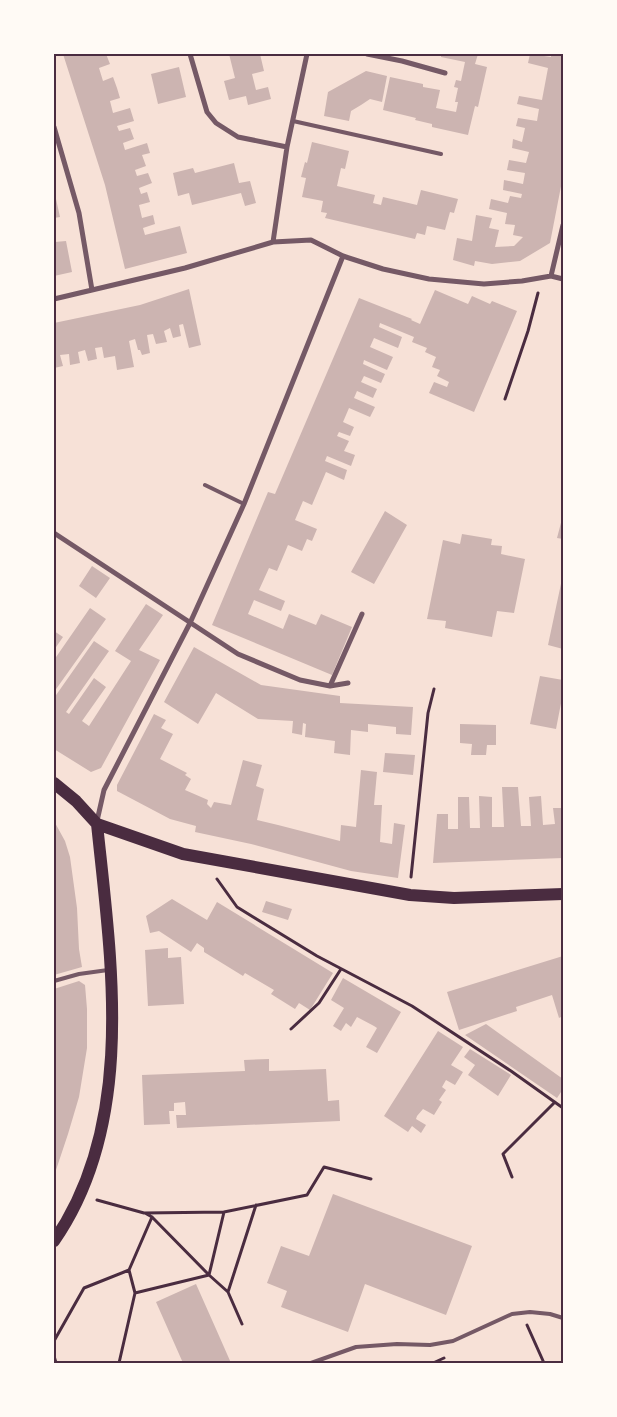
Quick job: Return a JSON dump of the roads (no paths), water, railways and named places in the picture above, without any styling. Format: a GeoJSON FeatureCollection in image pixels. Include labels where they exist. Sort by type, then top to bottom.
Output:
{"type":"FeatureCollection","features":[{"type":"Feature","properties":{"kind":"main road"},"geometry":{"type":"LineString","coordinates":[[54,783],[97,824],[183,854],[410,895],[454,898],[563,894]]}},
{"type":"Feature","properties":{"kind":"main road"},"geometry":{"type":"LineString","coordinates":[[54,1241],[67,1223],[80,1196],[98,1143],[109,1083],[112,1041],[112,970],[97,824]]}},
{"type":"Feature","properties":{"kind":"street"},"geometry":{"type":"LineString","coordinates":[[190,54],[206,112],[216,124],[238,137],[287,147]]}},
{"type":"Feature","properties":{"kind":"street"},"geometry":{"type":"LineString","coordinates":[[273,242],[287,147],[307,54]]}},
{"type":"Feature","properties":{"kind":"street"},"geometry":{"type":"LineString","coordinates":[[367,54],[402,60],[445,72]]}},
{"type":"Feature","properties":{"kind":"street"},"geometry":{"type":"LineString","coordinates":[[402,60],[403,54]]}},
{"type":"Feature","properties":{"kind":"street"},"geometry":{"type":"LineString","coordinates":[[54,127],[78,213],[92,290]]}},
{"type":"Feature","properties":{"kind":"street"},"geometry":{"type":"LineString","coordinates":[[552,276],[563,225]]}},
{"type":"Feature","properties":{"kind":"street"},"geometry":{"type":"LineString","coordinates":[[54,299],[185,268],[273,242],[311,240],[343,256],[383,270],[429,280],[484,284],[522,282],[552,276],[563,279]]}},
{"type":"Feature","properties":{"kind":"street"},"geometry":{"type":"LineString","coordinates":[[97,824],[104,790],[190,623],[244,504],[343,256]]}},
{"type":"Feature","properties":{"kind":"street"},"geometry":{"type":"LineString","coordinates":[[54,533],[238,654],[300,680],[330,686],[348,683]]}},
{"type":"Feature","properties":{"kind":"street"},"geometry":{"type":"LineString","coordinates":[[330,686],[362,614]]}},
{"type":"Feature","properties":{"kind":"lane"},"geometry":{"type":"LineString","coordinates":[[293,121],[441,154]]}},
{"type":"Feature","properties":{"kind":"lane"},"geometry":{"type":"LineString","coordinates":[[205,485],[244,504]]}},
{"type":"Feature","properties":{"kind":"lane"},"geometry":{"type":"LineString","coordinates":[[54,981],[79,974],[112,970]]}},
{"type":"Feature","properties":{"kind":"lane"},"geometry":{"type":"LineString","coordinates":[[311,1363],[356,1347],[396,1344],[430,1345],[453,1341],[512,1314],[530,1312],[550,1314],[563,1318]]}}]}
